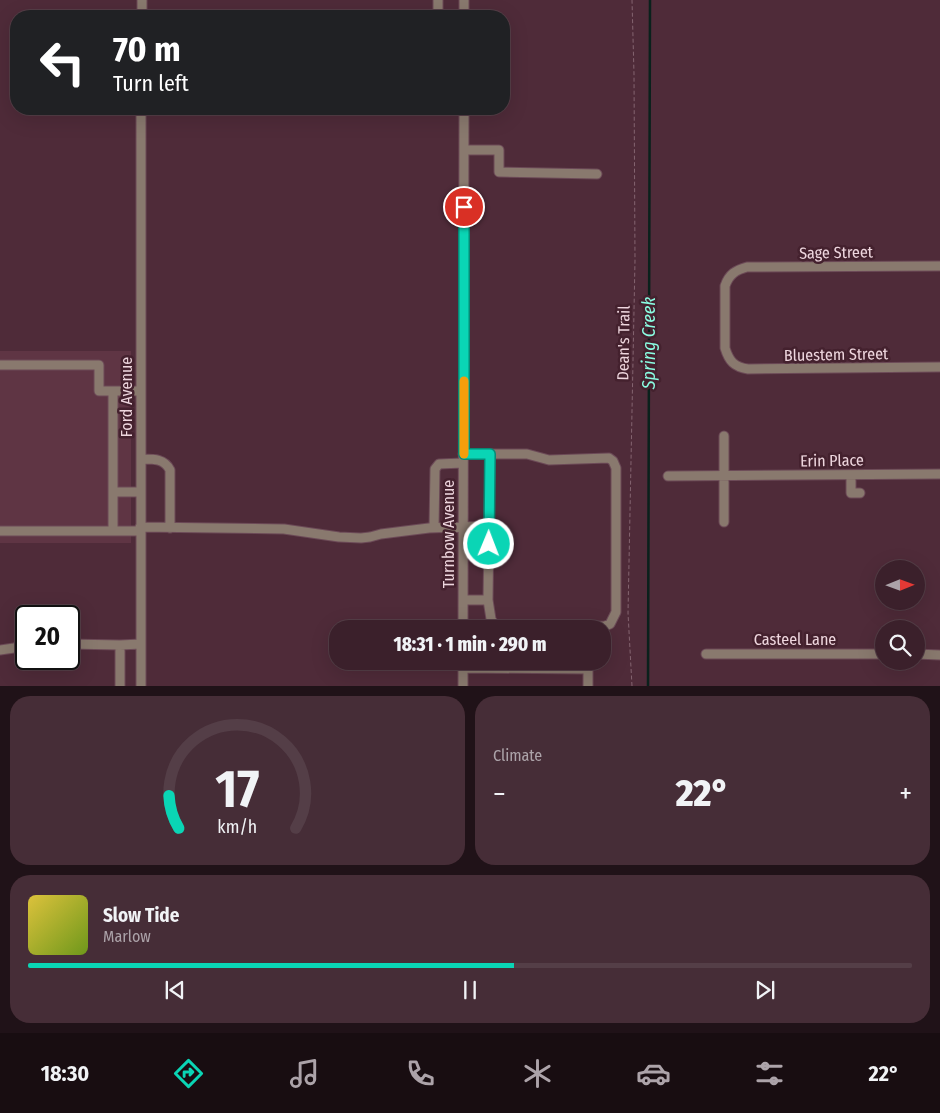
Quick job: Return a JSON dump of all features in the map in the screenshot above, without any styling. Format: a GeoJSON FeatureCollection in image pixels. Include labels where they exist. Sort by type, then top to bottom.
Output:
{"type":"FeatureCollection","features":[{"type":"Feature","properties":{"kind":"street","name":"Ford Avenue"},"geometry":{"type":"LineString","coordinates":[[141,115],[141,686]]}},
{"type":"Feature","properties":{"kind":"street","name":"Turnbow Avenue"},"geometry":{"type":"LineString","coordinates":[[463,620],[464,115]]}},
{"type":"Feature","properties":{"kind":"street"},"geometry":{"type":"LineString","coordinates":[[464,150],[499,150],[499,172],[597,174]]}},
{"type":"Feature","properties":{"kind":"street","name":"Sage Street"},"geometry":{"type":"LineString","coordinates":[[733,364],[728,358],[725,348],[726,286],[732,273],[747,268],[940,266]]}},
{"type":"Feature","properties":{"kind":"street","name":"Bluestem Street"},"geometry":{"type":"LineString","coordinates":[[733,364],[748,369],[940,368]]}},
{"type":"Feature","properties":{"kind":"street"},"geometry":{"type":"LineString","coordinates":[[0,365],[99,365],[99,391],[141,391]]}},
{"type":"Feature","properties":{"kind":"street"},"geometry":{"type":"LineString","coordinates":[[113,391],[113,531]]}},
{"type":"Feature","properties":{"kind":"street"},"geometry":{"type":"LineString","coordinates":[[724,436],[724,522]]}},
{"type":"Feature","properties":{"kind":"street"},"geometry":{"type":"LineString","coordinates":[[434,528],[435,469],[439,464],[490,454],[527,454],[549,460],[609,458],[614,461],[616,468],[616,612],[610,624],[605,626],[504,628],[495,626],[491,619],[488,600],[490,454]]}},
{"type":"Feature","properties":{"kind":"street"},"geometry":{"type":"LineString","coordinates":[[141,458],[157,459],[168,465],[170,470],[170,528]]}},
{"type":"Feature","properties":{"kind":"street","name":"Erin Place"},"geometry":{"type":"LineString","coordinates":[[668,476],[940,474]]}},
{"type":"Feature","properties":{"kind":"street"},"geometry":{"type":"LineString","coordinates":[[851,475],[851,493]]}},
{"type":"Feature","properties":{"kind":"street"},"geometry":{"type":"LineString","coordinates":[[113,492],[140,492]]}},
{"type":"Feature","properties":{"kind":"street"},"geometry":{"type":"LineString","coordinates":[[0,530],[284,529],[339,537],[361,538],[434,528],[489,526]]}},
{"type":"Feature","properties":{"kind":"street"},"geometry":{"type":"LineString","coordinates":[[463,600],[488,600]]}},
{"type":"Feature","properties":{"kind":"street"},"geometry":{"type":"LineString","coordinates":[[80,644],[141,644]]}},
{"type":"Feature","properties":{"kind":"street"},"geometry":{"type":"LineString","coordinates":[[120,645],[120,686]]}},
{"type":"Feature","properties":{"kind":"street"},"geometry":{"type":"LineString","coordinates":[[0,650],[15,648]]}},
{"type":"Feature","properties":{"kind":"street","name":"Casteel Lane"},"geometry":{"type":"LineString","coordinates":[[706,654],[875,654]]}},
{"type":"Feature","properties":{"kind":"street"},"geometry":{"type":"LineString","coordinates":[[925,654],[940,654]]}},
{"type":"Feature","properties":{"kind":"street"},"geometry":{"type":"LineString","coordinates":[[463,670],[463,686]]}},
{"type":"Feature","properties":{"kind":"street"},"geometry":{"type":"LineString","coordinates":[[588,670],[588,686]]}},
{"type":"Feature","properties":{"kind":"path","name":"Dean's Trail"},"geometry":{"type":"LineString","coordinates":[[632,0],[635,260],[628,613],[632,686]]}},
{"type":"Feature","properties":{"kind":"shaded area"},"geometry":{"type":"Polygon","coordinates":[[[0,351],[131,351],[131,543],[0,543],[0,351]]]}},
{"type":"Feature","properties":{"kind":"waterway","name":"Spring Creek"},"geometry":{"type":"LineString","coordinates":[[648,686],[650,0]]}},
{"type":"Feature","properties":{"kind":"slow traffic"},"geometry":{"type":"LineString","coordinates":[[464,381],[464,454]]}},
{"type":"Feature","properties":{"kind":"route"},"geometry":{"type":"LineString","coordinates":[[464,207],[464,454],[490,454],[489,544]]}}]}
